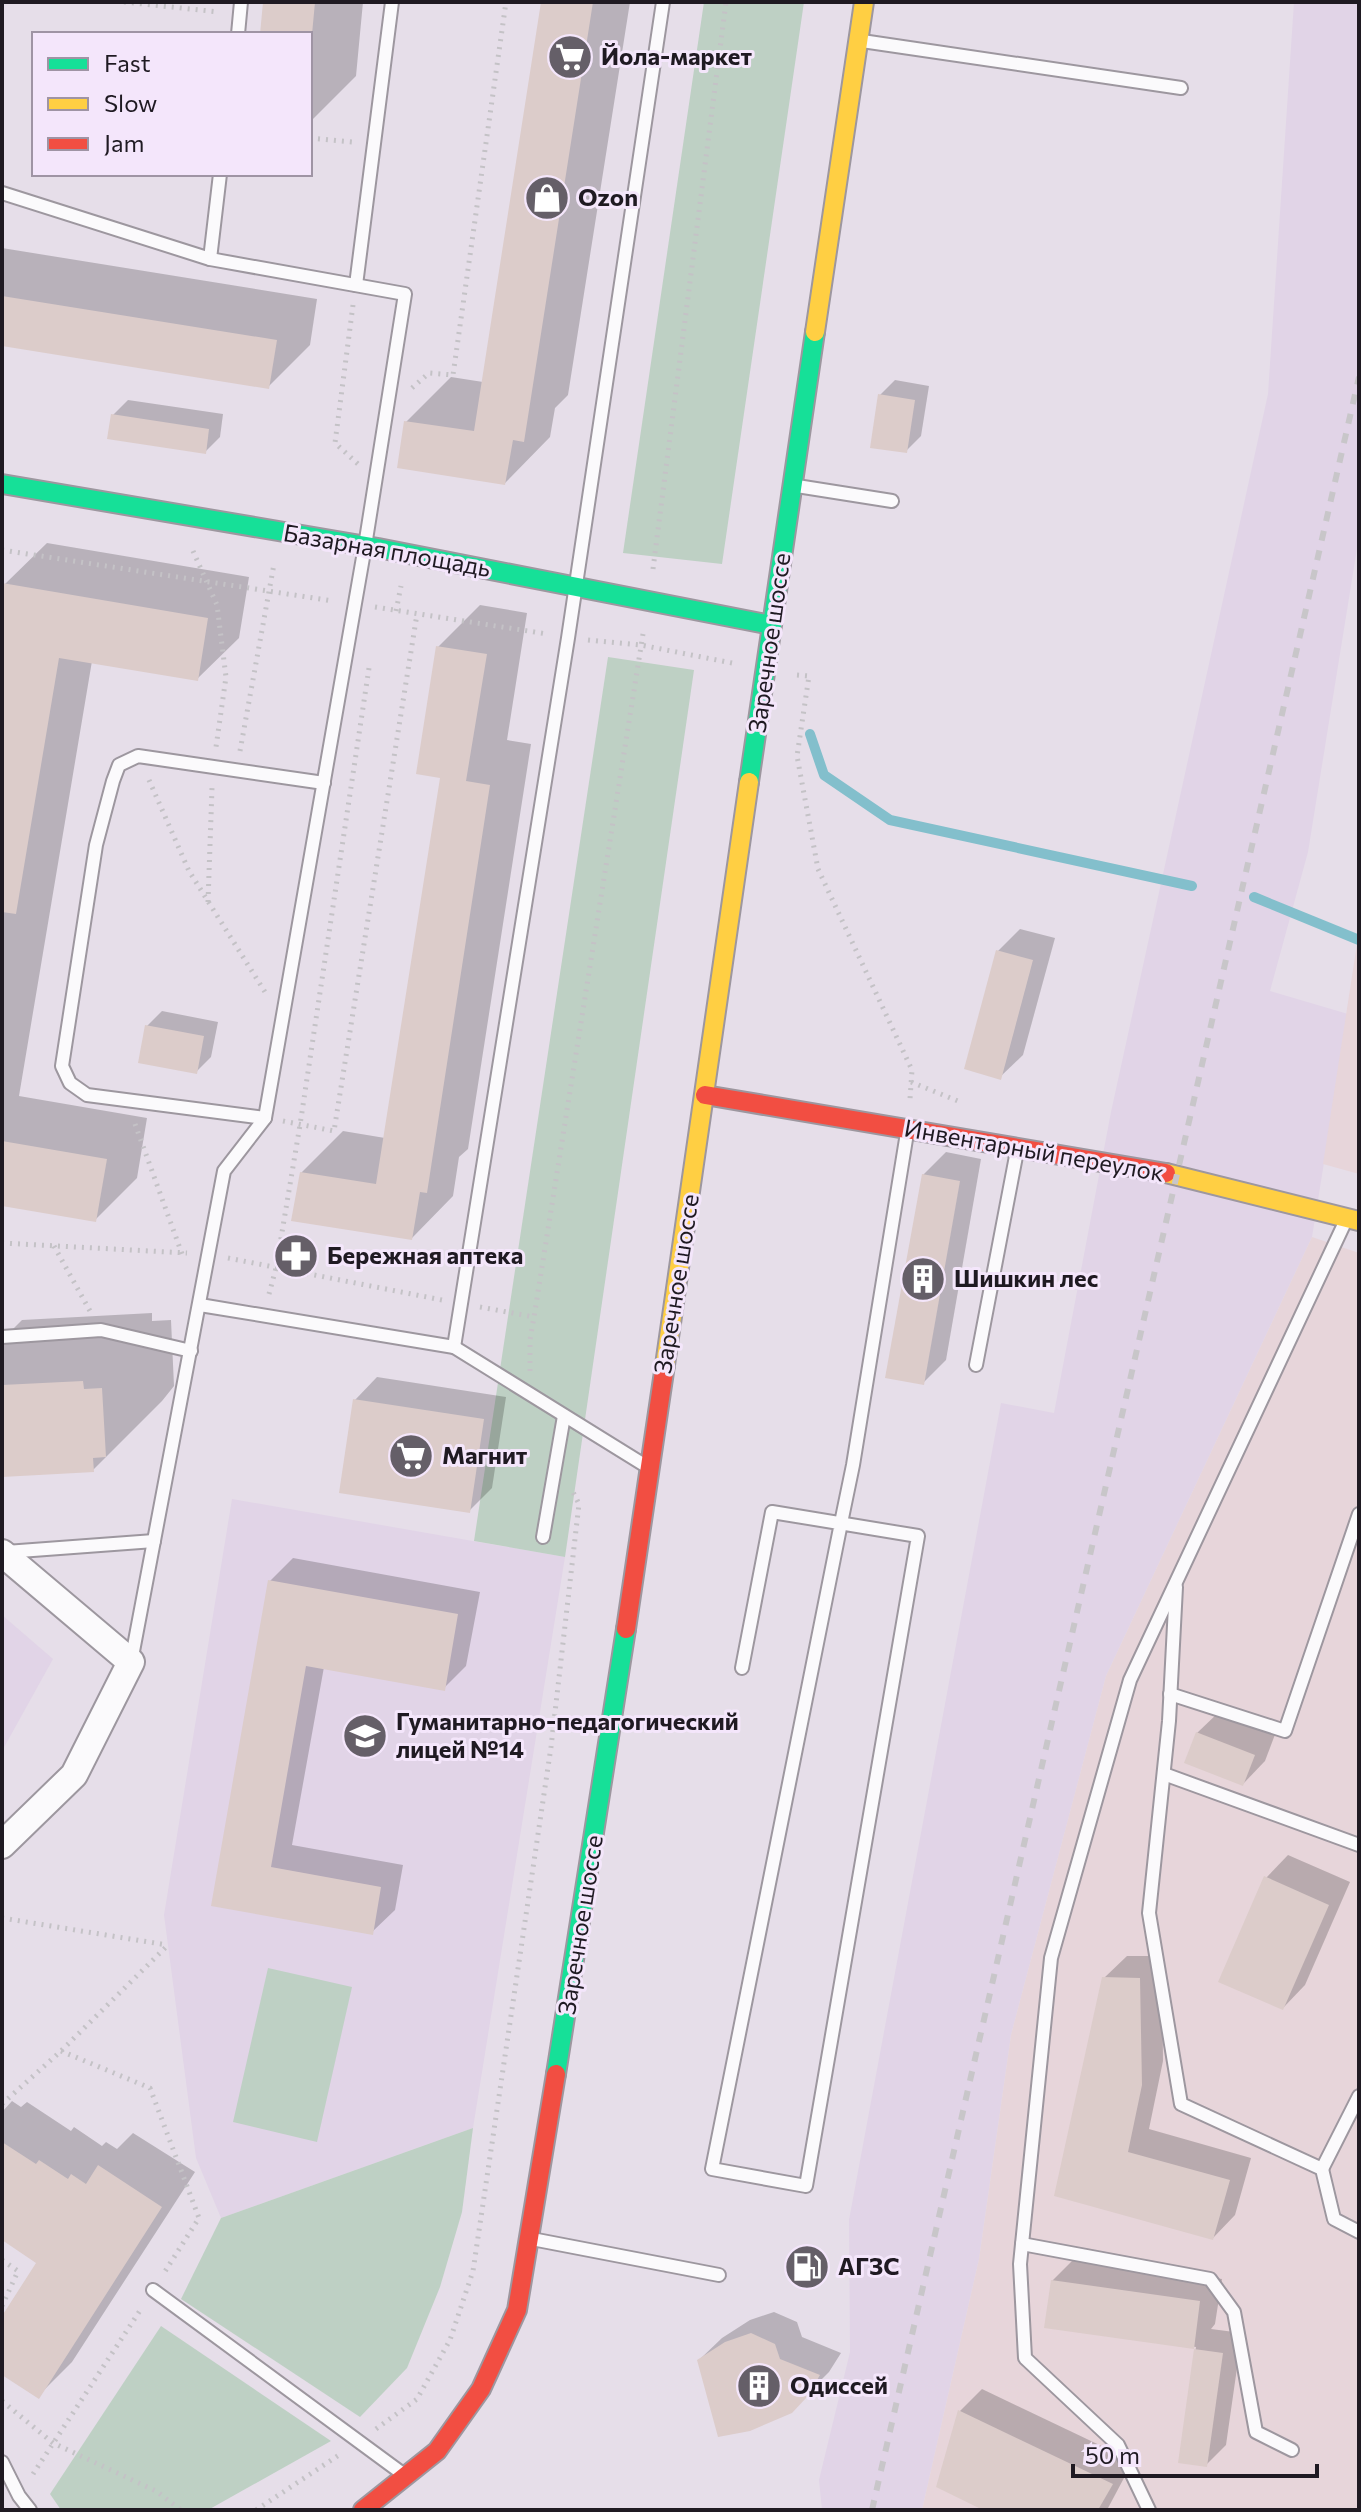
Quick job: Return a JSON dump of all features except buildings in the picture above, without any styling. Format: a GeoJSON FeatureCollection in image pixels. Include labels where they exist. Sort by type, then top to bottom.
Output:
{"type":"FeatureCollection","features":[{"type":"Feature","properties":{"kind":"main road","name":"Заречное шоссе"},"geometry":{"type":"LineString","coordinates":[[363,2510],[437,2451],[481,2389],[517,2310],[592,1856],[864,2]]}},
{"type":"Feature","properties":{"kind":"main road","name":"Базарная площадь"},"geometry":{"type":"LineString","coordinates":[[2,484],[365,546],[771,625]]}},
{"type":"Feature","properties":{"kind":"main road","name":"Инвентарный переулок"},"geometry":{"type":"LineString","coordinates":[[705,1095],[1177,1175],[1353,1219]]}},
{"type":"Feature","properties":{"kind":"street"},"geometry":{"type":"LineString","coordinates":[[2,1553],[131,1662],[74,1775],[2,1845]]}},
{"type":"Feature","properties":{"kind":"lane"},"geometry":{"type":"LineString","coordinates":[[356,285],[392,2]]}},
{"type":"Feature","properties":{"kind":"lane"},"geometry":{"type":"LineString","coordinates":[[454,1347],[576,585],[663,2]]}},
{"type":"Feature","properties":{"kind":"lane"},"geometry":{"type":"LineString","coordinates":[[238,32],[241,8]]}},
{"type":"Feature","properties":{"kind":"lane"},"geometry":{"type":"LineString","coordinates":[[859,41],[1181,88]]}},
{"type":"Feature","properties":{"kind":"lane"},"geometry":{"type":"LineString","coordinates":[[210,259],[220,176]]}},
{"type":"Feature","properties":{"kind":"lane"},"geometry":{"type":"LineString","coordinates":[[2,193],[210,259],[405,294],[365,546],[265,1118],[224,1171],[131,1662]]}},
{"type":"Feature","properties":{"kind":"lane"},"geometry":{"type":"LineString","coordinates":[[794,485],[892,501]]}},
{"type":"Feature","properties":{"kind":"lane"},"geometry":{"type":"LineString","coordinates":[[265,1118],[87,1095],[70,1083],[62,1066],[96,845],[119,765],[138,756],[324,783]]}},
{"type":"Feature","properties":{"kind":"lane"},"geometry":{"type":"LineString","coordinates":[[742,1668],[772,1512],[841,1523],[918,1536],[806,2186],[712,2169],[841,1523],[908,1130]]}},
{"type":"Feature","properties":{"kind":"lane"},"geometry":{"type":"LineString","coordinates":[[976,1365],[1017,1148]]}},
{"type":"Feature","properties":{"kind":"lane"},"geometry":{"type":"LineString","coordinates":[[1149,2510],[1118,2445],[1025,2358],[1020,2264],[1051,1958],[1130,1680],[1353,1219]]}},
{"type":"Feature","properties":{"kind":"lane"},"geometry":{"type":"LineString","coordinates":[[200,1305],[454,1347],[648,1468]]}},
{"type":"Feature","properties":{"kind":"lane"},"geometry":{"type":"LineString","coordinates":[[2,1337],[101,1330],[191,1351]]}},
{"type":"Feature","properties":{"kind":"lane"},"geometry":{"type":"LineString","coordinates":[[543,1537],[564,1416]]}},
{"type":"Feature","properties":{"kind":"lane"},"geometry":{"type":"LineString","coordinates":[[1170,1694],[1285,1731],[1359,1514]]}},
{"type":"Feature","properties":{"kind":"lane"},"geometry":{"type":"LineString","coordinates":[[2,1553],[154,1541]]}},
{"type":"Feature","properties":{"kind":"lane"},"geometry":{"type":"LineString","coordinates":[[1177,1580],[1164,1774],[1149,1913],[1181,2104],[1322,2169]]}},
{"type":"Feature","properties":{"kind":"lane"},"geometry":{"type":"LineString","coordinates":[[1164,1774],[1359,1845]]}},
{"type":"Feature","properties":{"kind":"lane"},"geometry":{"type":"LineString","coordinates":[[1359,2096],[1322,2169],[1334,2219],[1359,2232]]}},
{"type":"Feature","properties":{"kind":"lane"},"geometry":{"type":"LineString","coordinates":[[529,2238],[719,2275]]}},
{"type":"Feature","properties":{"kind":"lane"},"geometry":{"type":"LineString","coordinates":[[1022,2244],[1210,2279],[1234,2312],[1256,2432],[1292,2450]]}},
{"type":"Feature","properties":{"kind":"lane"},"geometry":{"type":"LineString","coordinates":[[153,2290],[406,2476]]}},
{"type":"Feature","properties":{"kind":"lane"},"geometry":{"type":"LineString","coordinates":[[2,2462],[19,2496],[30,2510]]}},
{"type":"Feature","properties":{"kind":"path"},"geometry":{"type":"LineString","coordinates":[[124,2],[241,8]]}},
{"type":"Feature","properties":{"kind":"path"},"geometry":{"type":"LineString","coordinates":[[403,396],[429,373],[453,375],[506,2]]}},
{"type":"Feature","properties":{"kind":"path"},"geometry":{"type":"LineString","coordinates":[[530,1396],[530,1340],[649,600],[726,2]]}},
{"type":"Feature","properties":{"kind":"path"},"geometry":{"type":"LineString","coordinates":[[312,138],[373,144]]}},
{"type":"Feature","properties":{"kind":"path"},"geometry":{"type":"LineString","coordinates":[[356,285],[335,443],[375,479]]}},
{"type":"Feature","properties":{"kind":"path"},"geometry":{"type":"LineString","coordinates":[[176,514],[217,605],[226,677],[213,767],[208,902]]}},
{"type":"Feature","properties":{"kind":"path"},"geometry":{"type":"LineString","coordinates":[[237,770],[279,531]]}},
{"type":"Feature","properties":{"kind":"path"},"geometry":{"type":"LineString","coordinates":[[265,1118],[334,1131],[417,614]]}},
{"type":"Feature","properties":{"kind":"path"},"geometry":{"type":"LineString","coordinates":[[264,1315],[276,1268],[300,1125],[371,655]]}},
{"type":"Feature","properties":{"kind":"path"},"geometry":{"type":"LineString","coordinates":[[138,756],[189,871],[282,1020]]}},
{"type":"Feature","properties":{"kind":"path"},"geometry":{"type":"LineString","coordinates":[[127,1100],[200,1305]]}},
{"type":"Feature","properties":{"kind":"path"},"geometry":{"type":"LineString","coordinates":[[2,1243],[209,1255],[534,1317]]}},
{"type":"Feature","properties":{"kind":"path"},"geometry":{"type":"LineString","coordinates":[[53,1245],[101,1330]]}},
{"type":"Feature","properties":{"kind":"path"},"geometry":{"type":"LineString","coordinates":[[256,2510],[417,2399],[450,2340],[473,2271],[551,1747],[579,1504],[558,1456]]}},
{"type":"Feature","properties":{"kind":"path"},"geometry":{"type":"LineString","coordinates":[[2,1918],[168,1945],[61,2051],[2,2104]]}},
{"type":"Feature","properties":{"kind":"path"},"geometry":{"type":"LineString","coordinates":[[19,2496],[199,2218],[150,2088],[61,2051]]}},
{"type":"Feature","properties":{"kind":"path"},"geometry":{"type":"LineString","coordinates":[[2,2260],[18,2271],[2,2306]]}},
{"type":"Feature","properties":{"kind":"path"},"geometry":{"type":"LineString","coordinates":[[2,2401],[53,2443],[156,2491],[181,2510]]}},
{"type":"Feature","properties":{"kind":"shaded area"},"geometry":{"type":"Polygon","coordinates":[[[1294,2],[1359,2],[1359,536],[1308,852],[1270,991],[1348,1014],[1312,1237],[1106,1676],[1011,2035],[979,2259],[922,2510],[822,2510],[819,2480],[850,2352],[849,2220],[1001,1403],[1054,1413],[1111,1112],[1268,394],[1294,2]]]}},
{"type":"Feature","properties":{"kind":"shaded area"},"geometry":{"type":"Polygon","coordinates":[[[1359,931],[1359,1174],[1323,1164],[1359,931]]]}},
{"type":"Feature","properties":{"kind":"shaded area"},"geometry":{"type":"Polygon","coordinates":[[[1312,1237],[1359,1253],[1359,2510],[922,2510],[979,2259],[1011,2035],[1106,1676],[1312,1237]]]}},
{"type":"Feature","properties":{"kind":"shaded area","name":"Гуманитарно-педагогический лицей №14"},"geometry":{"type":"Polygon","coordinates":[[[232,1499],[565,1557],[473,2128],[221,2218],[196,2158],[164,1915],[232,1499]]]}},
{"type":"Feature","properties":{"kind":"shaded area"},"geometry":{"type":"Polygon","coordinates":[[[2,1615],[53,1659],[2,1751],[2,1615]]]}},
{"type":"Feature","properties":{"kind":"green space"},"geometry":{"type":"Polygon","coordinates":[[[704,2],[804,2],[722,564],[623,553],[704,2]]]}},
{"type":"Feature","properties":{"kind":"green space"},"geometry":{"type":"Polygon","coordinates":[[[608,657],[694,670],[565,1557],[474,1541],[608,657]]]}},
{"type":"Feature","properties":{"kind":"green space"},"geometry":{"type":"Polygon","coordinates":[[[268,1968],[352,1987],[317,2142],[233,2122],[268,1968]]]}},
{"type":"Feature","properties":{"kind":"green space"},"geometry":{"type":"Polygon","coordinates":[[[473,2128],[462,2212],[440,2287],[407,2368],[360,2417],[181,2299],[221,2218],[473,2128]]]}},
{"type":"Feature","properties":{"kind":"green space"},"geometry":{"type":"Polygon","coordinates":[[[161,2326],[331,2441],[208,2510],[61,2510],[50,2494],[161,2326]]]}},
{"type":"Feature","properties":{"kind":"waterway"},"geometry":{"type":"LineString","coordinates":[[810,734],[824,775],[890,820],[1192,886]]}},
{"type":"Feature","properties":{"kind":"waterway"},"geometry":{"type":"LineString","coordinates":[[1254,897],[1359,940]]}},
{"type":"Feature","properties":{"kind":"railway"},"geometry":{"type":"LineString","coordinates":[[872,2510],[1359,377]]}},
{"type":"Feature","properties":{"kind":"traffic: fast"},"geometry":{"type":"LineString","coordinates":[[749,782],[815,332]]}},
{"type":"Feature","properties":{"kind":"traffic: fast"},"geometry":{"type":"LineString","coordinates":[[2,484],[378,548],[771,625]]}},
{"type":"Feature","properties":{"kind":"traffic: fast"},"geometry":{"type":"LineString","coordinates":[[556,2074],[626,1629]]}},
{"type":"Feature","properties":{"kind":"traffic: slow"},"geometry":{"type":"LineString","coordinates":[[815,332],[864,2]]}},
{"type":"Feature","properties":{"kind":"traffic: slow"},"geometry":{"type":"LineString","coordinates":[[665,1365],[749,782]]}},
{"type":"Feature","properties":{"kind":"traffic: slow"},"geometry":{"type":"LineString","coordinates":[[1166,1173],[1359,1221]]}},
{"type":"Feature","properties":{"kind":"traffic: jam"},"geometry":{"type":"LineString","coordinates":[[705,1095],[1166,1173]]}},
{"type":"Feature","properties":{"kind":"traffic: jam"},"geometry":{"type":"LineString","coordinates":[[626,1629],[665,1365]]}},
{"type":"Feature","properties":{"kind":"traffic: jam"},"geometry":{"type":"LineString","coordinates":[[363,2510],[437,2451],[481,2389],[517,2310],[556,2074]]}},
{"type":"Feature","properties":{"kind":"place","name":"Йола-маркет"},"geometry":{"type":"Point","coordinates":[570,57]}},
{"type":"Feature","properties":{"kind":"place","name":"Ozon"},"geometry":{"type":"Point","coordinates":[547,198]}},
{"type":"Feature","properties":{"kind":"place","name":"Бережная аптека"},"geometry":{"type":"Point","coordinates":[296,1256]}},
{"type":"Feature","properties":{"kind":"place","name":"Шишкин лес"},"geometry":{"type":"Point","coordinates":[923,1279]}},
{"type":"Feature","properties":{"kind":"place","name":"Магнит"},"geometry":{"type":"Point","coordinates":[411,1456]}},
{"type":"Feature","properties":{"kind":"place","name":"Гуманитарно-педагогический лицей №14"},"geometry":{"type":"Point","coordinates":[365,1736]}},
{"type":"Feature","properties":{"kind":"place","name":"АГЗС"},"geometry":{"type":"Point","coordinates":[807,2267]}},
{"type":"Feature","properties":{"kind":"place","name":"Одиссей"},"geometry":{"type":"Point","coordinates":[759,2386]}}]}
